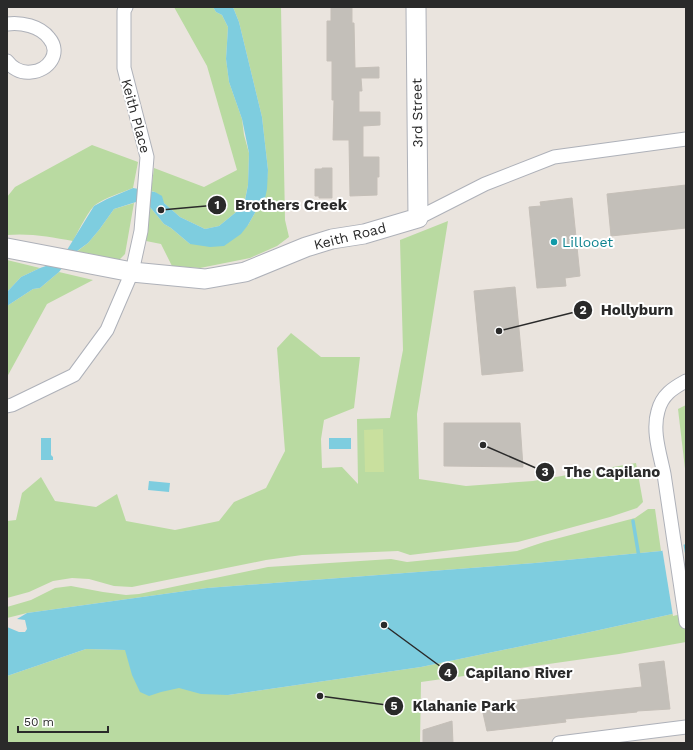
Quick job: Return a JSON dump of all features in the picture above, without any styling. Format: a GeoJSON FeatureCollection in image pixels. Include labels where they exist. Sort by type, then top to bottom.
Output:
{"type":"FeatureCollection","features":[{"type":"Feature","properties":{"kind":"street","name":"Keith Place"},"geometry":{"type":"LineString","coordinates":[[7,406],[74,375],[107,330],[132,272],[141,231],[147,157],[124,68],[124,11],[126,7]]}},
{"type":"Feature","properties":{"kind":"street","name":"3rd Street"},"geometry":{"type":"LineString","coordinates":[[416,7],[418,218]]}},
{"type":"Feature","properties":{"kind":"street"},"geometry":{"type":"LineString","coordinates":[[7,24],[22,24],[44,32],[50,38],[54,49],[52,61],[42,69],[35,72],[26,73],[19,71],[11,66],[7,61]]}},
{"type":"Feature","properties":{"kind":"street","name":"Keith Road"},"geometry":{"type":"LineString","coordinates":[[8,248],[132,272],[205,279],[245,272],[319,243],[332,239],[364,234],[418,218],[485,184],[554,157],[686,139]]}},
{"type":"Feature","properties":{"kind":"street"},"geometry":{"type":"LineString","coordinates":[[686,381],[672,389],[666,395],[658,410],[656,418],[656,436],[663,469],[686,622]]}},
{"type":"Feature","properties":{"kind":"street"},"geometry":{"type":"LineString","coordinates":[[559,743],[686,728]]}},
{"type":"Feature","properties":{"kind":"green space"},"geometry":{"type":"Polygon","coordinates":[[[174,7],[213,7],[216,12],[222,15],[228,27],[226,59],[229,82],[242,119],[244,135],[249,153],[248,185],[244,204],[219,226],[205,229],[180,217],[164,203],[155,192],[151,191],[154,168],[204,187],[237,170],[207,66],[174,7]]]}},
{"type":"Feature","properties":{"kind":"green space"},"geometry":{"type":"Polygon","coordinates":[[[233,7],[281,7],[285,220],[289,237],[277,246],[250,258],[200,268],[172,266],[161,244],[146,241],[150,207],[164,224],[190,244],[248,225],[256,211],[264,203],[268,170],[262,117],[239,22],[233,7]]]}},
{"type":"Feature","properties":{"kind":"green space"},"geometry":{"type":"Polygon","coordinates":[[[92,145],[138,162],[133,188],[109,197],[95,205],[86,217],[73,241],[32,235],[7,235],[7,197],[15,187],[92,145]]]}},
{"type":"Feature","properties":{"kind":"green space"},"geometry":{"type":"Polygon","coordinates":[[[134,203],[125,254],[119,260],[75,253],[88,243],[114,209],[134,203]]]}},
{"type":"Feature","properties":{"kind":"green space"},"geometry":{"type":"Polygon","coordinates":[[[448,221],[417,414],[419,479],[466,486],[533,481],[636,463],[643,502],[637,508],[610,517],[518,542],[410,555],[398,551],[302,555],[266,560],[132,587],[114,586],[89,579],[72,578],[53,581],[29,592],[7,598],[7,521],[16,520],[22,493],[41,477],[55,501],[96,507],[117,494],[126,521],[175,530],[219,521],[234,502],[266,488],[285,451],[277,348],[291,333],[321,357],[360,357],[354,408],[324,420],[321,439],[322,468],[342,467],[358,484],[357,419],[390,418],[403,350],[400,240],[448,221]]]}},
{"type":"Feature","properties":{"kind":"green space"},"geometry":{"type":"Polygon","coordinates":[[[7,260],[40,268],[21,277],[7,292],[7,260]]]}},
{"type":"Feature","properties":{"kind":"green space"},"geometry":{"type":"Polygon","coordinates":[[[59,272],[93,280],[47,304],[7,377],[7,306],[33,289],[40,288],[59,272]]]}},
{"type":"Feature","properties":{"kind":"green space"},"geometry":{"type":"Polygon","coordinates":[[[686,405],[686,477],[678,409],[686,405]]]}},
{"type":"Feature","properties":{"kind":"green space"},"geometry":{"type":"Polygon","coordinates":[[[383,429],[384,472],[365,472],[364,430],[383,429]]]}},
{"type":"Feature","properties":{"kind":"green space"},"geometry":{"type":"Polygon","coordinates":[[[648,509],[655,509],[661,551],[535,563],[207,588],[27,613],[7,618],[7,607],[31,600],[55,588],[71,586],[126,595],[139,594],[268,567],[391,559],[407,562],[517,551],[544,542],[635,518],[648,509]]]}},
{"type":"Feature","properties":{"kind":"green space"},"geometry":{"type":"Polygon","coordinates":[[[686,611],[686,642],[619,654],[421,682],[420,743],[7,743],[7,676],[86,649],[125,650],[228,695],[421,667],[686,611]]]}},
{"type":"Feature","properties":{"kind":"water"},"geometry":{"type":"Polygon","coordinates":[[[213,7],[233,7],[239,22],[262,117],[268,170],[267,189],[264,203],[256,211],[241,234],[224,246],[210,247],[190,244],[164,224],[150,207],[136,202],[114,209],[88,243],[73,254],[59,272],[40,288],[33,289],[7,306],[7,292],[21,277],[55,263],[67,250],[94,206],[107,199],[133,188],[155,192],[162,196],[164,203],[180,217],[205,229],[219,226],[244,205],[248,185],[249,153],[242,119],[229,82],[226,59],[228,27],[222,15],[216,12],[213,7]]]}},
{"type":"Feature","properties":{"kind":"water"},"geometry":{"type":"Polygon","coordinates":[[[41,438],[51,438],[51,455],[53,460],[41,460],[41,438]]]}},
{"type":"Feature","properties":{"kind":"water"},"geometry":{"type":"Polygon","coordinates":[[[329,438],[351,438],[351,449],[329,449],[329,438]]]}},
{"type":"Feature","properties":{"kind":"water"},"geometry":{"type":"Polygon","coordinates":[[[149,481],[170,483],[169,492],[148,490],[149,481]]]}},
{"type":"Feature","properties":{"kind":"water"},"geometry":{"type":"Polygon","coordinates":[[[686,544],[686,611],[421,667],[228,695],[201,694],[179,688],[149,696],[140,692],[132,675],[125,650],[86,649],[7,676],[7,627],[19,632],[25,632],[27,629],[25,620],[17,619],[27,613],[207,588],[535,563],[661,551],[686,544]]]}},
{"type":"Feature","properties":{"kind":"pier"},"geometry":{"type":"Polygon","coordinates":[[[683,542],[686,559],[686,613],[673,616],[662,548],[683,542]]]}},
{"type":"Feature","properties":{"kind":"building"},"geometry":{"type":"Polygon","coordinates":[[[331,7],[352,7],[352,23],[354,23],[355,68],[379,67],[379,78],[361,78],[362,91],[359,91],[359,112],[380,112],[380,125],[363,126],[363,157],[379,157],[377,195],[350,196],[349,140],[333,140],[334,100],[332,100],[332,61],[327,61],[327,21],[331,21],[331,7]]]}},
{"type":"Feature","properties":{"kind":"building"},"geometry":{"type":"Polygon","coordinates":[[[332,168],[332,198],[319,198],[319,196],[315,196],[315,169],[332,168]]]}},
{"type":"Feature","properties":{"kind":"building"},"geometry":{"type":"Polygon","coordinates":[[[686,185],[686,228],[611,236],[607,194],[686,185]]]}},
{"type":"Feature","properties":{"kind":"building","name":"Lillooet"},"geometry":{"type":"Polygon","coordinates":[[[572,198],[580,276],[565,278],[566,286],[537,288],[529,207],[541,206],[540,202],[572,198]]]}},
{"type":"Feature","properties":{"kind":"building"},"geometry":{"type":"Polygon","coordinates":[[[515,287],[523,371],[482,375],[474,291],[515,287]]]}},
{"type":"Feature","properties":{"kind":"building"},"geometry":{"type":"Polygon","coordinates":[[[444,423],[520,423],[523,467],[444,466],[444,423]]]}},
{"type":"Feature","properties":{"kind":"building"},"geometry":{"type":"Polygon","coordinates":[[[664,661],[670,709],[565,719],[566,722],[487,731],[481,704],[642,687],[639,664],[664,661]]]}},
{"type":"Feature","properties":{"kind":"building"},"geometry":{"type":"Polygon","coordinates":[[[452,721],[453,743],[423,743],[423,730],[452,721]]]}},
{"type":"Feature","properties":{"kind":"waterway"},"geometry":{"type":"LineString","coordinates":[[633,521],[639,557]]}},
{"type":"Feature","properties":{"kind":"place","name":"Brothers Creek"},"geometry":{"type":"Point","coordinates":[161,210]}},
{"type":"Feature","properties":{"kind":"place","name":"Lillooet"},"geometry":{"type":"Point","coordinates":[554,242]}},
{"type":"Feature","properties":{"kind":"place","name":"Hollyburn"},"geometry":{"type":"Point","coordinates":[499,331]}},
{"type":"Feature","properties":{"kind":"place","name":"The Capilano"},"geometry":{"type":"Point","coordinates":[483,445]}},
{"type":"Feature","properties":{"kind":"place","name":"Capilano River"},"geometry":{"type":"Point","coordinates":[384,625]}},
{"type":"Feature","properties":{"kind":"place","name":"Klahanie Park"},"geometry":{"type":"Point","coordinates":[320,696]}}]}
